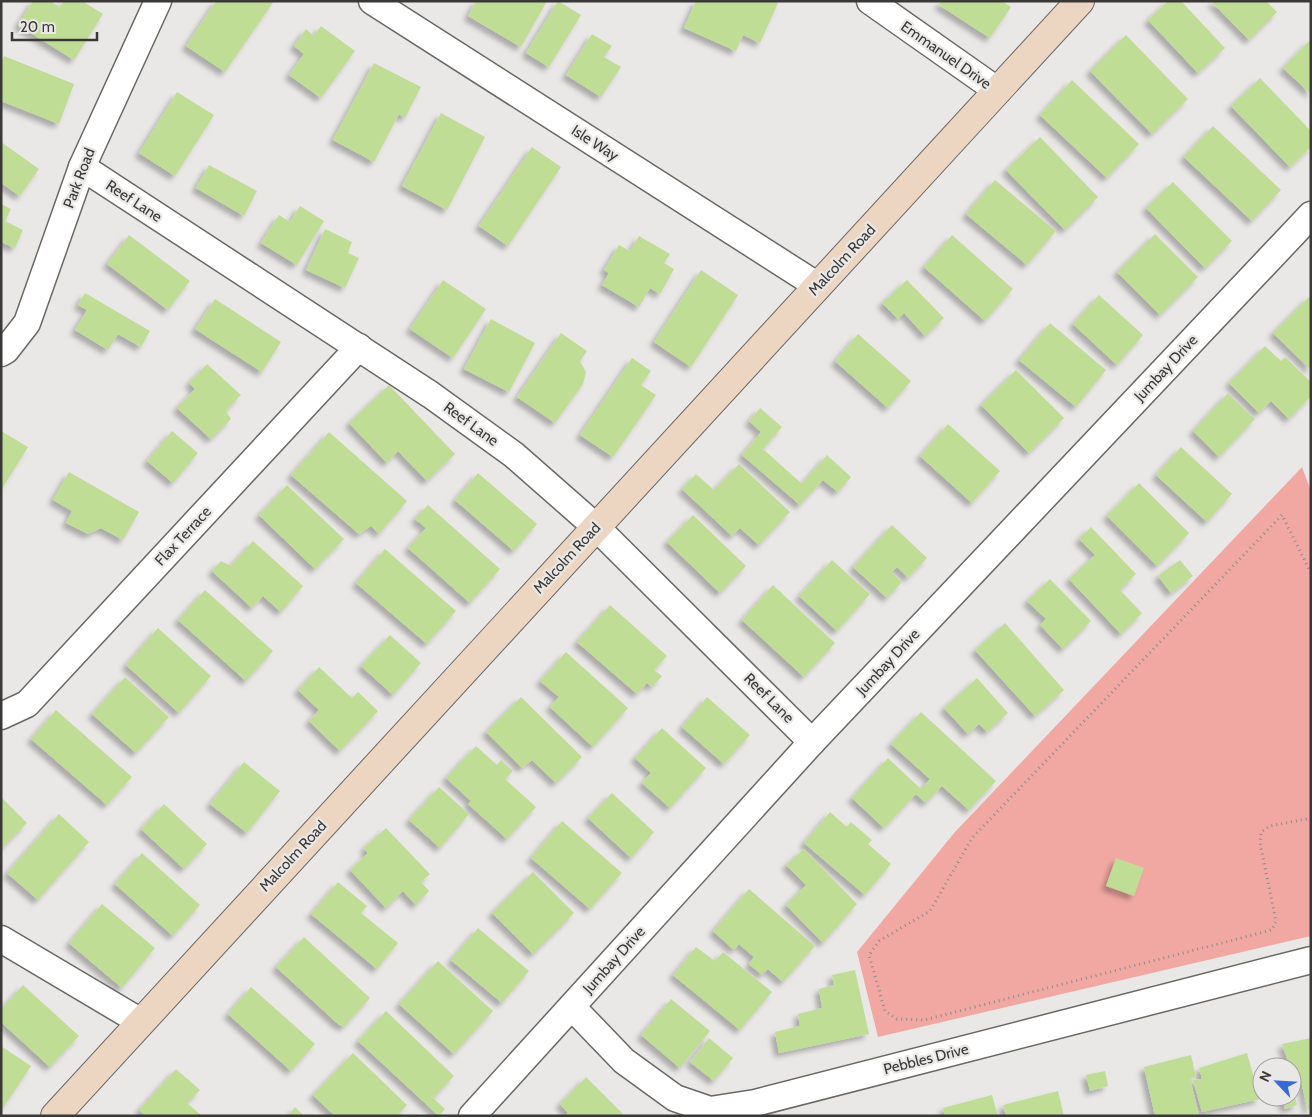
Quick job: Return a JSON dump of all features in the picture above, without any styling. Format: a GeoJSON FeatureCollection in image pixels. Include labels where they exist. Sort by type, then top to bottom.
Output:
{"type":"FeatureCollection","features":[{"type":"Feature","properties":{"kind":"street","name":"Park Road"},"geometry":{"type":"LineString","coordinates":[[1,353],[6,350],[27,323],[82,167],[158,1]]}},
{"type":"Feature","properties":{"kind":"street","name":"Isle Way"},"geometry":{"type":"LineString","coordinates":[[372,1],[818,286]]}},
{"type":"Feature","properties":{"kind":"street","name":"Emmanuel Drive"},"geometry":{"type":"LineString","coordinates":[[871,1],[998,91]]}},
{"type":"Feature","properties":{"kind":"street","name":"Malcolm Road"},"geometry":{"type":"LineString","coordinates":[[55,1116],[1080,1]]}},
{"type":"Feature","properties":{"kind":"street","name":"Reef Lane"},"geometry":{"type":"LineString","coordinates":[[82,167],[360,347],[432,395],[514,455],[596,527],[812,742]]}},
{"type":"Feature","properties":{"kind":"street","name":"Jumbay Drive"},"geometry":{"type":"LineString","coordinates":[[472,1116],[812,742],[1311,215]]}},
{"type":"Feature","properties":{"kind":"street","name":"Flax Terrace"},"geometry":{"type":"LineString","coordinates":[[1,716],[27,704],[360,347]]}},
{"type":"Feature","properties":{"kind":"street"},"geometry":{"type":"LineString","coordinates":[[1,939],[141,1022]]}},
{"type":"Feature","properties":{"kind":"street","name":"Pebbles Drive"},"geometry":{"type":"LineString","coordinates":[[572,1007],[624,1061],[675,1098],[710,1110],[765,1100],[1311,960]]}},
{"type":"Feature","properties":{"kind":"path"},"geometry":{"type":"LineString","coordinates":[[1311,573],[1282,515],[972,838],[930,911],[879,941],[869,955],[885,1011],[897,1019],[924,1020],[1272,930],[1276,922],[1260,843],[1261,832],[1270,826],[1311,818]]}},
{"type":"Feature","properties":{"kind":"shaded area"},"geometry":{"type":"Polygon","coordinates":[[[1302,467],[1311,491],[1311,936],[878,1037],[857,952],[955,832],[1302,467]]]}},
{"type":"Feature","properties":{"kind":"building"},"geometry":{"type":"Polygon","coordinates":[[[33,1],[50,1],[60,7],[64,1],[82,1],[103,14],[74,60],[18,25],[33,1]]]}},
{"type":"Feature","properties":{"kind":"building"},"geometry":{"type":"Polygon","coordinates":[[[216,1],[274,1],[225,72],[186,46],[216,1]]]}},
{"type":"Feature","properties":{"kind":"building"},"geometry":{"type":"Polygon","coordinates":[[[476,1],[547,1],[521,47],[468,16],[476,1]]]}},
{"type":"Feature","properties":{"kind":"building"},"geometry":{"type":"Polygon","coordinates":[[[558,1],[581,15],[549,67],[526,53],[558,1]]]}},
{"type":"Feature","properties":{"kind":"building"},"geometry":{"type":"Polygon","coordinates":[[[696,1],[774,1],[778,3],[760,43],[743,35],[736,51],[684,28],[696,1]]]}},
{"type":"Feature","properties":{"kind":"building"},"geometry":{"type":"Polygon","coordinates":[[[941,1],[1002,1],[1011,7],[990,38],[939,5],[941,1]]]}},
{"type":"Feature","properties":{"kind":"building"},"geometry":{"type":"Polygon","coordinates":[[[1168,1],[1181,1],[1225,48],[1198,73],[1148,20],[1168,1]]]}},
{"type":"Feature","properties":{"kind":"building"},"geometry":{"type":"Polygon","coordinates":[[[1211,1],[1266,1],[1277,12],[1249,40],[1211,1]]]}},
{"type":"Feature","properties":{"kind":"building"},"geometry":{"type":"Polygon","coordinates":[[[321,26],[355,51],[321,98],[289,75],[304,54],[294,46],[306,29],[314,36],[321,26]]]}},
{"type":"Feature","properties":{"kind":"building"},"geometry":{"type":"Polygon","coordinates":[[[592,34],[612,46],[604,57],[621,67],[601,97],[566,75],[592,34]]]}},
{"type":"Feature","properties":{"kind":"building"},"geometry":{"type":"Polygon","coordinates":[[[1126,35],[1188,99],[1152,134],[1090,71],[1126,35]]]}},
{"type":"Feature","properties":{"kind":"building"},"geometry":{"type":"Polygon","coordinates":[[[1311,39],[1311,94],[1283,68],[1311,39]]]}},
{"type":"Feature","properties":{"kind":"building"},"geometry":{"type":"Polygon","coordinates":[[[4,56],[74,84],[59,124],[1,101],[1,64],[4,56]]]}},
{"type":"Feature","properties":{"kind":"building"},"geometry":{"type":"Polygon","coordinates":[[[374,63],[421,87],[405,118],[399,114],[374,162],[333,140],[374,63]]]}},
{"type":"Feature","properties":{"kind":"building"},"geometry":{"type":"Polygon","coordinates":[[[1260,78],[1311,131],[1311,147],[1290,167],[1231,106],[1260,78]]]}},
{"type":"Feature","properties":{"kind":"building"},"geometry":{"type":"Polygon","coordinates":[[[1072,80],[1139,144],[1107,178],[1040,115],[1072,80]]]}},
{"type":"Feature","properties":{"kind":"building"},"geometry":{"type":"Polygon","coordinates":[[[177,92],[214,115],[175,176],[139,153],[177,92]]]}},
{"type":"Feature","properties":{"kind":"building"},"geometry":{"type":"Polygon","coordinates":[[[441,113],[485,137],[447,210],[402,186],[441,113]]]}},
{"type":"Feature","properties":{"kind":"building"},"geometry":{"type":"Polygon","coordinates":[[[1213,126],[1281,190],[1252,221],[1184,157],[1213,126]]]}},
{"type":"Feature","properties":{"kind":"building"},"geometry":{"type":"Polygon","coordinates":[[[1040,137],[1098,197],[1065,230],[1006,170],[1040,137]]]}},
{"type":"Feature","properties":{"kind":"building"},"geometry":{"type":"Polygon","coordinates":[[[1,142],[39,169],[20,196],[1,183],[1,142]]]}},
{"type":"Feature","properties":{"kind":"building"},"geometry":{"type":"Polygon","coordinates":[[[532,147],[561,167],[508,246],[479,226],[532,147]]]}},
{"type":"Feature","properties":{"kind":"building"},"geometry":{"type":"Polygon","coordinates":[[[209,165],[257,191],[244,216],[196,188],[209,165]]]}},
{"type":"Feature","properties":{"kind":"building"},"geometry":{"type":"Polygon","coordinates":[[[995,180],[1056,231],[1027,265],[966,214],[995,180]]]}},
{"type":"Feature","properties":{"kind":"building"},"geometry":{"type":"Polygon","coordinates":[[[1173,182],[1232,241],[1205,268],[1146,208],[1173,182]]]}},
{"type":"Feature","properties":{"kind":"building"},"geometry":{"type":"Polygon","coordinates":[[[1,204],[11,209],[5,221],[23,230],[15,248],[1,242],[1,204]]]}},
{"type":"Feature","properties":{"kind":"building"},"geometry":{"type":"Polygon","coordinates":[[[300,206],[324,221],[297,265],[261,243],[279,215],[290,222],[300,206]]]}},
{"type":"Feature","properties":{"kind":"building"},"geometry":{"type":"Polygon","coordinates":[[[325,229],[352,242],[348,253],[359,258],[345,288],[306,270],[325,229]]]}},
{"type":"Feature","properties":{"kind":"building"},"geometry":{"type":"Polygon","coordinates":[[[1155,234],[1198,277],[1160,315],[1117,272],[1155,234]]]}},
{"type":"Feature","properties":{"kind":"building"},"geometry":{"type":"Polygon","coordinates":[[[129,235],[190,281],[168,310],[107,264],[129,235]]]}},
{"type":"Feature","properties":{"kind":"building"},"geometry":{"type":"Polygon","coordinates":[[[952,235],[1013,289],[985,321],[924,267],[952,235]]]}},
{"type":"Feature","properties":{"kind":"building"},"geometry":{"type":"Polygon","coordinates":[[[639,236],[670,254],[664,263],[674,269],[660,294],[650,288],[639,307],[602,285],[609,273],[604,270],[619,245],[630,251],[639,236]]]}},
{"type":"Feature","properties":{"kind":"building"},"geometry":{"type":"Polygon","coordinates":[[[701,270],[738,295],[691,367],[654,342],[701,270]]]}},
{"type":"Feature","properties":{"kind":"building"},"geometry":{"type":"Polygon","coordinates":[[[443,280],[486,309],[453,358],[410,329],[443,280]]]}},
{"type":"Feature","properties":{"kind":"building"},"geometry":{"type":"Polygon","coordinates":[[[907,280],[944,318],[925,336],[904,313],[898,319],[882,303],[907,280]]]}},
{"type":"Feature","properties":{"kind":"building"},"geometry":{"type":"Polygon","coordinates":[[[85,293],[150,331],[141,347],[118,334],[108,350],[75,330],[87,310],[78,305],[85,293]]]}},
{"type":"Feature","properties":{"kind":"building"},"geometry":{"type":"Polygon","coordinates":[[[1099,295],[1143,335],[1117,365],[1073,324],[1099,295]]]}},
{"type":"Feature","properties":{"kind":"building"},"geometry":{"type":"Polygon","coordinates":[[[1311,297],[1311,370],[1273,333],[1311,297]]]}},
{"type":"Feature","properties":{"kind":"building"},"geometry":{"type":"Polygon","coordinates":[[[215,299],[281,342],[262,372],[195,329],[215,299]]]}},
{"type":"Feature","properties":{"kind":"building"},"geometry":{"type":"Polygon","coordinates":[[[491,319],[535,343],[509,392],[464,369],[491,319]]]}},
{"type":"Feature","properties":{"kind":"building"},"geometry":{"type":"Polygon","coordinates":[[[1050,323],[1106,370],[1076,407],[1019,360],[1050,323]]]}},
{"type":"Feature","properties":{"kind":"building"},"geometry":{"type":"Polygon","coordinates":[[[561,333],[587,351],[580,361],[586,372],[583,384],[555,423],[517,397],[561,333]]]}},
{"type":"Feature","properties":{"kind":"building"},"geometry":{"type":"Polygon","coordinates":[[[858,334],[911,381],[888,408],[835,361],[858,334]]]}},
{"type":"Feature","properties":{"kind":"building"},"geometry":{"type":"Polygon","coordinates":[[[1265,346],[1281,361],[1285,357],[1311,382],[1311,396],[1289,419],[1271,401],[1259,413],[1229,383],[1265,346]]]}},
{"type":"Feature","properties":{"kind":"building"},"geometry":{"type":"Polygon","coordinates":[[[632,358],[651,371],[641,385],[656,395],[613,457],[580,435],[632,358]]]}},
{"type":"Feature","properties":{"kind":"building"},"geometry":{"type":"Polygon","coordinates":[[[207,364],[241,395],[226,411],[231,419],[211,439],[177,408],[195,389],[189,383],[207,364]]]}},
{"type":"Feature","properties":{"kind":"building"},"geometry":{"type":"Polygon","coordinates":[[[1016,370],[1064,418],[1029,453],[981,405],[1016,370]]]}},
{"type":"Feature","properties":{"kind":"building"},"geometry":{"type":"Polygon","coordinates":[[[389,385],[455,454],[427,481],[398,451],[387,463],[349,423],[389,385]]]}},
{"type":"Feature","properties":{"kind":"building"},"geometry":{"type":"Polygon","coordinates":[[[1228,393],[1255,419],[1219,457],[1193,431],[1228,393]]]}},
{"type":"Feature","properties":{"kind":"building"},"geometry":{"type":"Polygon","coordinates":[[[760,408],[782,427],[763,449],[802,484],[827,455],[851,477],[838,492],[823,480],[800,505],[742,455],[761,432],[749,421],[760,408]]]}},
{"type":"Feature","properties":{"kind":"building"},"geometry":{"type":"Polygon","coordinates":[[[948,424],[1000,471],[972,503],[920,456],[948,424]]]}},
{"type":"Feature","properties":{"kind":"building"},"geometry":{"type":"Polygon","coordinates":[[[1,431],[28,447],[1,490],[1,431]]]}},
{"type":"Feature","properties":{"kind":"building"},"geometry":{"type":"Polygon","coordinates":[[[172,431],[198,453],[173,483],[147,461],[172,431]]]}},
{"type":"Feature","properties":{"kind":"building"},"geometry":{"type":"Polygon","coordinates":[[[329,432],[407,501],[379,534],[371,526],[359,534],[291,475],[329,432]]]}},
{"type":"Feature","properties":{"kind":"building"},"geometry":{"type":"Polygon","coordinates":[[[1181,447],[1232,494],[1207,522],[1156,475],[1181,447]]]}},
{"type":"Feature","properties":{"kind":"building"},"geometry":{"type":"Polygon","coordinates":[[[739,464],[790,512],[759,545],[740,528],[732,536],[682,489],[696,474],[714,490],[739,464]]]}},
{"type":"Feature","properties":{"kind":"building"},"geometry":{"type":"Polygon","coordinates":[[[69,472],[139,512],[123,540],[101,528],[88,534],[66,523],[72,511],[53,500],[69,472]]]}},
{"type":"Feature","properties":{"kind":"building"},"geometry":{"type":"Polygon","coordinates":[[[478,473],[537,524],[514,551],[455,500],[478,473]]]}},
{"type":"Feature","properties":{"kind":"building"},"geometry":{"type":"Polygon","coordinates":[[[1139,483],[1189,533],[1157,566],[1107,516],[1139,483]]]}},
{"type":"Feature","properties":{"kind":"building"},"geometry":{"type":"Polygon","coordinates":[[[287,485],[344,539],[315,569],[259,515],[287,485]]]}},
{"type":"Feature","properties":{"kind":"building"},"geometry":{"type":"Polygon","coordinates":[[[428,505],[500,569],[470,603],[408,548],[426,528],[415,519],[428,505]]]}},
{"type":"Feature","properties":{"kind":"building"},"geometry":{"type":"Polygon","coordinates":[[[693,515],[746,566],[720,593],[667,542],[693,515]]]}},
{"type":"Feature","properties":{"kind":"building"},"geometry":{"type":"Polygon","coordinates":[[[892,525],[927,558],[908,578],[897,567],[892,572],[902,582],[887,598],[853,567],[892,525]]]}},
{"type":"Feature","properties":{"kind":"building"},"geometry":{"type":"Polygon","coordinates":[[[1091,527],[1136,574],[1120,590],[1142,613],[1121,634],[1069,579],[1095,555],[1079,539],[1091,527]]]}},
{"type":"Feature","properties":{"kind":"building"},"geometry":{"type":"Polygon","coordinates":[[[253,541],[303,586],[281,612],[263,596],[252,608],[212,571],[221,561],[231,566],[253,541]]]}},
{"type":"Feature","properties":{"kind":"building"},"geometry":{"type":"Polygon","coordinates":[[[385,549],[456,611],[427,644],[356,583],[385,549]]]}},
{"type":"Feature","properties":{"kind":"building"},"geometry":{"type":"Polygon","coordinates":[[[832,560],[870,594],[837,631],[799,596],[832,560]]]}},
{"type":"Feature","properties":{"kind":"building"},"geometry":{"type":"Polygon","coordinates":[[[1180,560],[1193,576],[1171,593],[1158,576],[1180,560]]]}},
{"type":"Feature","properties":{"kind":"building"},"geometry":{"type":"Polygon","coordinates":[[[1050,579],[1091,621],[1063,649],[1040,625],[1046,619],[1027,601],[1050,579]]]}},
{"type":"Feature","properties":{"kind":"building"},"geometry":{"type":"Polygon","coordinates":[[[773,585],[835,643],[804,677],[742,620],[773,585]]]}},
{"type":"Feature","properties":{"kind":"building"},"geometry":{"type":"Polygon","coordinates":[[[205,590],[273,651],[246,681],[178,620],[205,590]]]}},
{"type":"Feature","properties":{"kind":"building"},"geometry":{"type":"Polygon","coordinates":[[[610,605],[667,656],[654,670],[662,676],[652,687],[647,683],[637,694],[577,642],[610,605]]]}},
{"type":"Feature","properties":{"kind":"building"},"geometry":{"type":"Polygon","coordinates":[[[1005,623],[1064,690],[1035,716],[975,650],[1005,623]]]}},
{"type":"Feature","properties":{"kind":"building"},"geometry":{"type":"Polygon","coordinates":[[[158,628],[211,676],[179,713],[126,665],[158,628]]]}},
{"type":"Feature","properties":{"kind":"building"},"geometry":{"type":"Polygon","coordinates":[[[390,635],[421,663],[393,695],[361,666],[390,635]]]}},
{"type":"Feature","properties":{"kind":"building"},"geometry":{"type":"Polygon","coordinates":[[[566,652],[628,708],[593,747],[550,707],[559,697],[540,681],[566,652]]]}},
{"type":"Feature","properties":{"kind":"building"},"geometry":{"type":"Polygon","coordinates":[[[319,667],[352,698],[358,692],[378,711],[340,751],[309,721],[319,710],[298,690],[319,667]]]}},
{"type":"Feature","properties":{"kind":"building"},"geometry":{"type":"Polygon","coordinates":[[[125,677],[169,717],[136,753],[92,714],[125,677]]]}},
{"type":"Feature","properties":{"kind":"building"},"geometry":{"type":"Polygon","coordinates":[[[977,678],[1008,713],[987,732],[979,724],[968,734],[944,708],[977,678]]]}},
{"type":"Feature","properties":{"kind":"building"},"geometry":{"type":"Polygon","coordinates":[[[521,697],[582,757],[556,783],[532,760],[522,768],[486,732],[521,697]]]}},
{"type":"Feature","properties":{"kind":"building"},"geometry":{"type":"Polygon","coordinates":[[[707,697],[750,735],[724,764],[682,727],[707,697]]]}},
{"type":"Feature","properties":{"kind":"building"},"geometry":{"type":"Polygon","coordinates":[[[56,710],[132,777],[107,805],[31,739],[56,710]]]}},
{"type":"Feature","properties":{"kind":"building"},"geometry":{"type":"Polygon","coordinates":[[[921,712],[996,781],[969,810],[942,786],[926,803],[916,794],[884,828],[852,798],[888,758],[921,789],[930,779],[891,744],[921,712]]]}},
{"type":"Feature","properties":{"kind":"building"},"geometry":{"type":"Polygon","coordinates":[[[662,728],[706,768],[670,808],[642,783],[651,773],[635,758],[662,728]]]}},
{"type":"Feature","properties":{"kind":"building"},"geometry":{"type":"Polygon","coordinates":[[[476,746],[497,765],[501,760],[513,771],[505,779],[536,807],[507,839],[468,804],[471,801],[446,778],[476,746]]]}},
{"type":"Feature","properties":{"kind":"building"},"geometry":{"type":"Polygon","coordinates":[[[244,762],[280,791],[247,833],[210,804],[244,762]]]}},
{"type":"Feature","properties":{"kind":"building"},"geometry":{"type":"Polygon","coordinates":[[[439,787],[469,814],[440,848],[409,820],[439,787]]]}},
{"type":"Feature","properties":{"kind":"building"},"geometry":{"type":"Polygon","coordinates":[[[612,793],[654,832],[631,858],[588,818],[612,793]]]}},
{"type":"Feature","properties":{"kind":"building"},"geometry":{"type":"Polygon","coordinates":[[[1,797],[27,823],[1,849],[1,797]]]}},
{"type":"Feature","properties":{"kind":"building"},"geometry":{"type":"Polygon","coordinates":[[[164,804],[207,844],[184,869],[141,829],[164,804]]]}},
{"type":"Feature","properties":{"kind":"building"},"geometry":{"type":"Polygon","coordinates":[[[830,812],[847,827],[851,822],[872,840],[868,844],[891,864],[865,895],[804,843],[830,812]]]}},
{"type":"Feature","properties":{"kind":"building"},"geometry":{"type":"Polygon","coordinates":[[[59,814],[89,842],[38,900],[7,873],[59,814]]]}},
{"type":"Feature","properties":{"kind":"building"},"geometry":{"type":"Polygon","coordinates":[[[562,821],[622,873],[590,909],[531,858],[562,821]]]}},
{"type":"Feature","properties":{"kind":"building"},"geometry":{"type":"Polygon","coordinates":[[[386,828],[430,874],[421,882],[429,891],[416,905],[403,891],[386,908],[350,870],[368,853],[364,848],[386,828]]]}},
{"type":"Feature","properties":{"kind":"building"},"geometry":{"type":"Polygon","coordinates":[[[804,849],[857,904],[823,943],[786,905],[806,885],[786,865],[804,849]]]}},
{"type":"Feature","properties":{"kind":"building"},"geometry":{"type":"Polygon","coordinates":[[[142,853],[200,905],[173,936],[115,884],[142,853]]]}},
{"type":"Feature","properties":{"kind":"building"},"geometry":{"type":"Polygon","coordinates":[[[1116,858],[1144,868],[1134,896],[1106,886],[1116,858]]]}},
{"type":"Feature","properties":{"kind":"building"},"geometry":{"type":"Polygon","coordinates":[[[533,872],[574,913],[533,954],[492,913],[533,872]]]}},
{"type":"Feature","properties":{"kind":"building"},"geometry":{"type":"Polygon","coordinates":[[[338,882],[367,906],[361,913],[398,943],[377,969],[311,914],[338,882]]]}},
{"type":"Feature","properties":{"kind":"building"},"geometry":{"type":"Polygon","coordinates":[[[749,889],[815,946],[783,982],[768,969],[762,975],[749,964],[754,957],[739,944],[734,950],[713,931],[749,889]]]}},
{"type":"Feature","properties":{"kind":"building"},"geometry":{"type":"Polygon","coordinates":[[[102,904],[155,948],[122,988],[69,943],[102,904]]]}},
{"type":"Feature","properties":{"kind":"building"},"geometry":{"type":"Polygon","coordinates":[[[478,928],[529,971],[502,1003],[451,960],[478,928]]]}},
{"type":"Feature","properties":{"kind":"building"},"geometry":{"type":"Polygon","coordinates":[[[304,937],[370,998],[344,1027],[338,1024],[276,967],[304,937]]]}},
{"type":"Feature","properties":{"kind":"building"},"geometry":{"type":"Polygon","coordinates":[[[696,947],[715,961],[723,952],[772,992],[740,1030],[673,975],[696,947]]]}},
{"type":"Feature","properties":{"kind":"building"},"geometry":{"type":"Polygon","coordinates":[[[438,961],[493,1011],[454,1054],[399,1004],[438,961]]]}},
{"type":"Feature","properties":{"kind":"building"},"geometry":{"type":"Polygon","coordinates":[[[855,970],[869,1034],[779,1053],[775,1032],[800,1026],[798,1014],[822,1008],[819,989],[834,985],[832,975],[855,970]]]}},
{"type":"Feature","properties":{"kind":"building"},"geometry":{"type":"Polygon","coordinates":[[[23,985],[79,1036],[50,1067],[1,1022],[1,1010],[23,985]]]}},
{"type":"Feature","properties":{"kind":"building"},"geometry":{"type":"Polygon","coordinates":[[[251,987],[315,1044],[291,1071],[228,1014],[251,987]]]}},
{"type":"Feature","properties":{"kind":"building"},"geometry":{"type":"Polygon","coordinates":[[[671,999],[710,1031],[680,1068],[641,1035],[671,999]]]}},
{"type":"Feature","properties":{"kind":"building"},"geometry":{"type":"Polygon","coordinates":[[[386,1011],[454,1076],[433,1098],[445,1109],[439,1116],[358,1041],[386,1011]]]}},
{"type":"Feature","properties":{"kind":"building"},"geometry":{"type":"Polygon","coordinates":[[[709,1038],[733,1058],[714,1081],[690,1062],[709,1038]]]}},
{"type":"Feature","properties":{"kind":"building"},"geometry":{"type":"Polygon","coordinates":[[[1311,1038],[1311,1109],[1308,1110],[1302,1085],[1302,1057],[1287,1057],[1282,1044],[1311,1038]]]}},
{"type":"Feature","properties":{"kind":"building"},"geometry":{"type":"Polygon","coordinates":[[[1,1046],[31,1066],[1,1111],[1,1046]]]}},
{"type":"Feature","properties":{"kind":"building"},"geometry":{"type":"Polygon","coordinates":[[[353,1053],[407,1105],[397,1116],[335,1116],[313,1095],[353,1053]]]}},
{"type":"Feature","properties":{"kind":"building"},"geometry":{"type":"Polygon","coordinates":[[[1247,1053],[1252,1071],[1252,1101],[1202,1112],[1193,1080],[1202,1079],[1199,1068],[1247,1053]]]}},
{"type":"Feature","properties":{"kind":"building"},"geometry":{"type":"Polygon","coordinates":[[[1191,1055],[1196,1077],[1190,1079],[1199,1115],[1155,1116],[1144,1067],[1191,1055]]]}},
{"type":"Feature","properties":{"kind":"building"},"geometry":{"type":"Polygon","coordinates":[[[176,1069],[200,1090],[187,1103],[202,1116],[146,1116],[139,1110],[176,1069]]]}},
{"type":"Feature","properties":{"kind":"building"},"geometry":{"type":"Polygon","coordinates":[[[1105,1071],[1108,1086],[1090,1091],[1086,1075],[1105,1071]]]}},
{"type":"Feature","properties":{"kind":"building"},"geometry":{"type":"Polygon","coordinates":[[[586,1077],[625,1116],[566,1116],[568,1113],[560,1104],[586,1077]]]}},
{"type":"Feature","properties":{"kind":"building"},"geometry":{"type":"Polygon","coordinates":[[[1058,1091],[1064,1116],[1006,1116],[1003,1105],[1058,1091]]]}},
{"type":"Feature","properties":{"kind":"building"},"geometry":{"type":"Polygon","coordinates":[[[992,1095],[998,1116],[945,1116],[943,1108],[992,1095]]]}},
{"type":"Feature","properties":{"kind":"building"},"geometry":{"type":"Polygon","coordinates":[[[295,1107],[304,1116],[288,1116],[295,1107]]]}}]}
